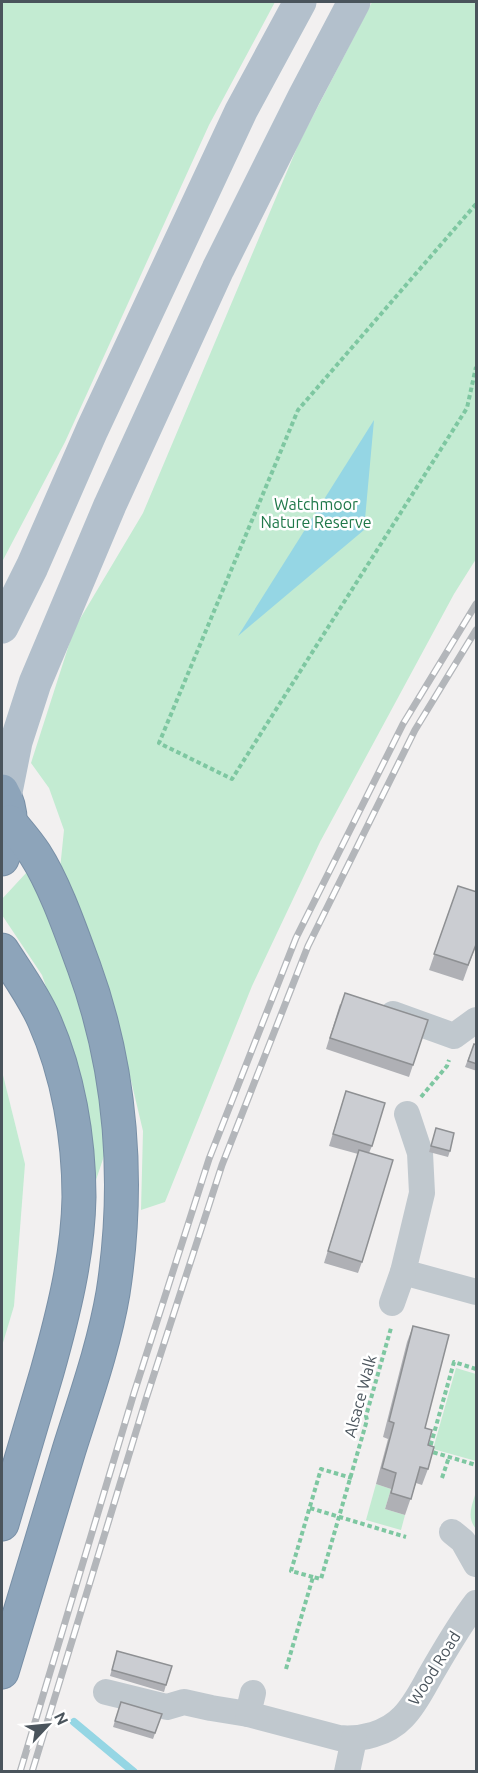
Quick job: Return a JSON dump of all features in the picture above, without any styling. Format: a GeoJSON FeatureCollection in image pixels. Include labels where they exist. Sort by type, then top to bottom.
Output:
{"type":"FeatureCollection","features":[{"type":"Feature","properties":{"kind":"highway"},"geometry":{"type":"LineString","coordinates":[[2,859],[9,840],[6,803]]}},
{"type":"Feature","properties":{"kind":"highway"},"geometry":{"type":"LineString","coordinates":[[2,1672],[99,1350],[112,1294],[118,1246],[121,1153],[112,1071],[90,985],[51,885],[6,803]]}},
{"type":"Feature","properties":{"kind":"highway"},"geometry":{"type":"LineString","coordinates":[[2,950],[43,1017],[57,1057],[69,1100],[75,1138],[79,1198],[72,1268],[60,1326],[2,1524]]}},
{"type":"Feature","properties":{"kind":"main road"},"geometry":{"type":"LineString","coordinates":[[2,627],[33,567],[92,430],[241,111],[300,2]]}},
{"type":"Feature","properties":{"kind":"main road"},"geometry":{"type":"LineString","coordinates":[[6,803],[16,742],[31,694],[110,505],[218,269],[299,106],[354,2]]}},
{"type":"Feature","properties":{"kind":"street"},"geometry":{"type":"LineString","coordinates":[[376,1008],[454,1036],[477,1020]]}},
{"type":"Feature","properties":{"kind":"street"},"geometry":{"type":"LineString","coordinates":[[393,1312],[422,1192],[420,1153],[407,1114]]}},
{"type":"Feature","properties":{"kind":"street"},"geometry":{"type":"LineString","coordinates":[[403,1272],[477,1292]]}},
{"type":"Feature","properties":{"kind":"street"},"geometry":{"type":"LineString","coordinates":[[447,1525],[463,1541],[477,1564]]}},
{"type":"Feature","properties":{"kind":"street","name":"Wood Road"},"geometry":{"type":"LineString","coordinates":[[106,1692],[167,1707],[184,1702],[211,1708],[250,1703],[339,1738],[354,1739],[377,1734],[403,1717],[477,1603]]}},
{"type":"Feature","properties":{"kind":"street"},"geometry":{"type":"LineString","coordinates":[[347,1772],[354,1739]]}},
{"type":"Feature","properties":{"kind":"path"},"geometry":{"type":"LineString","coordinates":[[477,204],[298,410],[159,743],[232,779],[467,408],[477,367]]}},
{"type":"Feature","properties":{"kind":"path"},"geometry":{"type":"LineString","coordinates":[[407,1114],[447,1066],[454,1036]]}},
{"type":"Feature","properties":{"kind":"path","name":"Alsace Walk"},"geometry":{"type":"LineString","coordinates":[[286,1669],[313,1577],[321,1579],[352,1478],[393,1312]]}},
{"type":"Feature","properties":{"kind":"path"},"geometry":{"type":"LineString","coordinates":[[477,1369],[454,1362],[429,1451],[477,1465]]}},
{"type":"Feature","properties":{"kind":"path"},"geometry":{"type":"LineString","coordinates":[[442,1478],[449,1457]]}},
{"type":"Feature","properties":{"kind":"path"},"geometry":{"type":"LineString","coordinates":[[313,1577],[291,1571],[321,1468],[352,1478]]}},
{"type":"Feature","properties":{"kind":"path"},"geometry":{"type":"LineString","coordinates":[[310,1508],[406,1537]]}},
{"type":"Feature","properties":{"kind":"green space"},"geometry":{"type":"Polygon","coordinates":[[[2,2],[275,2],[209,125],[65,442],[2,562],[2,2]]]}},
{"type":"Feature","properties":{"kind":"green space","name":"Watchmoor Nature Reserve"},"geometry":{"type":"Polygon","coordinates":[[[372,2],[476,2],[476,559],[454,594],[320,842],[252,986],[165,1202],[141,1210],[143,1131],[124,1051],[60,869],[64,830],[49,788],[31,763],[74,629],[143,513],[299,143],[372,2]]]}},
{"type":"Feature","properties":{"kind":"green space"},"geometry":{"type":"Polygon","coordinates":[[[27,872],[59,939],[90,1035],[107,1147],[92,1192],[76,1075],[42,975],[2,915],[2,899],[27,872]]]}},
{"type":"Feature","properties":{"kind":"green space"},"geometry":{"type":"Polygon","coordinates":[[[2,1071],[25,1164],[14,1306],[2,1346],[2,1071]]]}},
{"type":"Feature","properties":{"kind":"green space"},"geometry":{"type":"Polygon","coordinates":[[[456,1368],[476,1374],[476,1461],[433,1449],[456,1368]]]}},
{"type":"Feature","properties":{"kind":"green space"},"geometry":{"type":"Polygon","coordinates":[[[376,1484],[391,1489],[385,1509],[405,1515],[401,1530],[366,1520],[376,1484]]]}},
{"type":"Feature","properties":{"kind":"green space"},"geometry":{"type":"Polygon","coordinates":[[[476,1495],[476,1529],[471,1517],[476,1495]]]}},
{"type":"Feature","properties":{"kind":"water"},"geometry":{"type":"Polygon","coordinates":[[[374,420],[364,530],[238,636],[374,420]]]}},
{"type":"Feature","properties":{"kind":"building"},"geometry":{"type":"Polygon","coordinates":[[[458,886],[477,892],[477,942],[468,965],[434,954],[458,886]]]}},
{"type":"Feature","properties":{"kind":"building"},"geometry":{"type":"Polygon","coordinates":[[[345,993],[428,1020],[413,1065],[330,1038],[345,993]]]}},
{"type":"Feature","properties":{"kind":"building"},"geometry":{"type":"Polygon","coordinates":[[[474,1044],[477,1045],[477,1064],[468,1061],[474,1044]]]}},
{"type":"Feature","properties":{"kind":"building"},"geometry":{"type":"Polygon","coordinates":[[[346,1091],[385,1103],[372,1146],[333,1134],[346,1091]]]}},
{"type":"Feature","properties":{"kind":"building"},"geometry":{"type":"Polygon","coordinates":[[[436,1128],[454,1133],[450,1151],[431,1146],[436,1128]]]}},
{"type":"Feature","properties":{"kind":"building"},"geometry":{"type":"Polygon","coordinates":[[[359,1150],[393,1160],[362,1262],[328,1251],[359,1150]]]}},
{"type":"Feature","properties":{"kind":"building"},"geometry":{"type":"Polygon","coordinates":[[[413,1326],[449,1335],[425,1428],[432,1430],[428,1445],[434,1447],[428,1469],[420,1467],[411,1499],[391,1493],[396,1473],[382,1468],[394,1423],[389,1421],[413,1326]]]}},
{"type":"Feature","properties":{"kind":"building"},"geometry":{"type":"Polygon","coordinates":[[[117,1651],[172,1666],[166,1685],[112,1670],[117,1651]]]}},
{"type":"Feature","properties":{"kind":"building"},"geometry":{"type":"Polygon","coordinates":[[[121,1702],[162,1714],[155,1733],[115,1721],[121,1702]]]}},
{"type":"Feature","properties":{"kind":"waterway"},"geometry":{"type":"LineString","coordinates":[[74,1722],[134,1772]]}},
{"type":"Feature","properties":{"kind":"railway"},"geometry":{"type":"LineString","coordinates":[[20,1772],[134,1393],[209,1159],[296,938],[403,724],[476,604]]}},
{"type":"Feature","properties":{"kind":"railway"},"geometry":{"type":"LineString","coordinates":[[32,1772],[146,1399],[222,1165],[308,946],[415,730],[476,630]]}}]}
